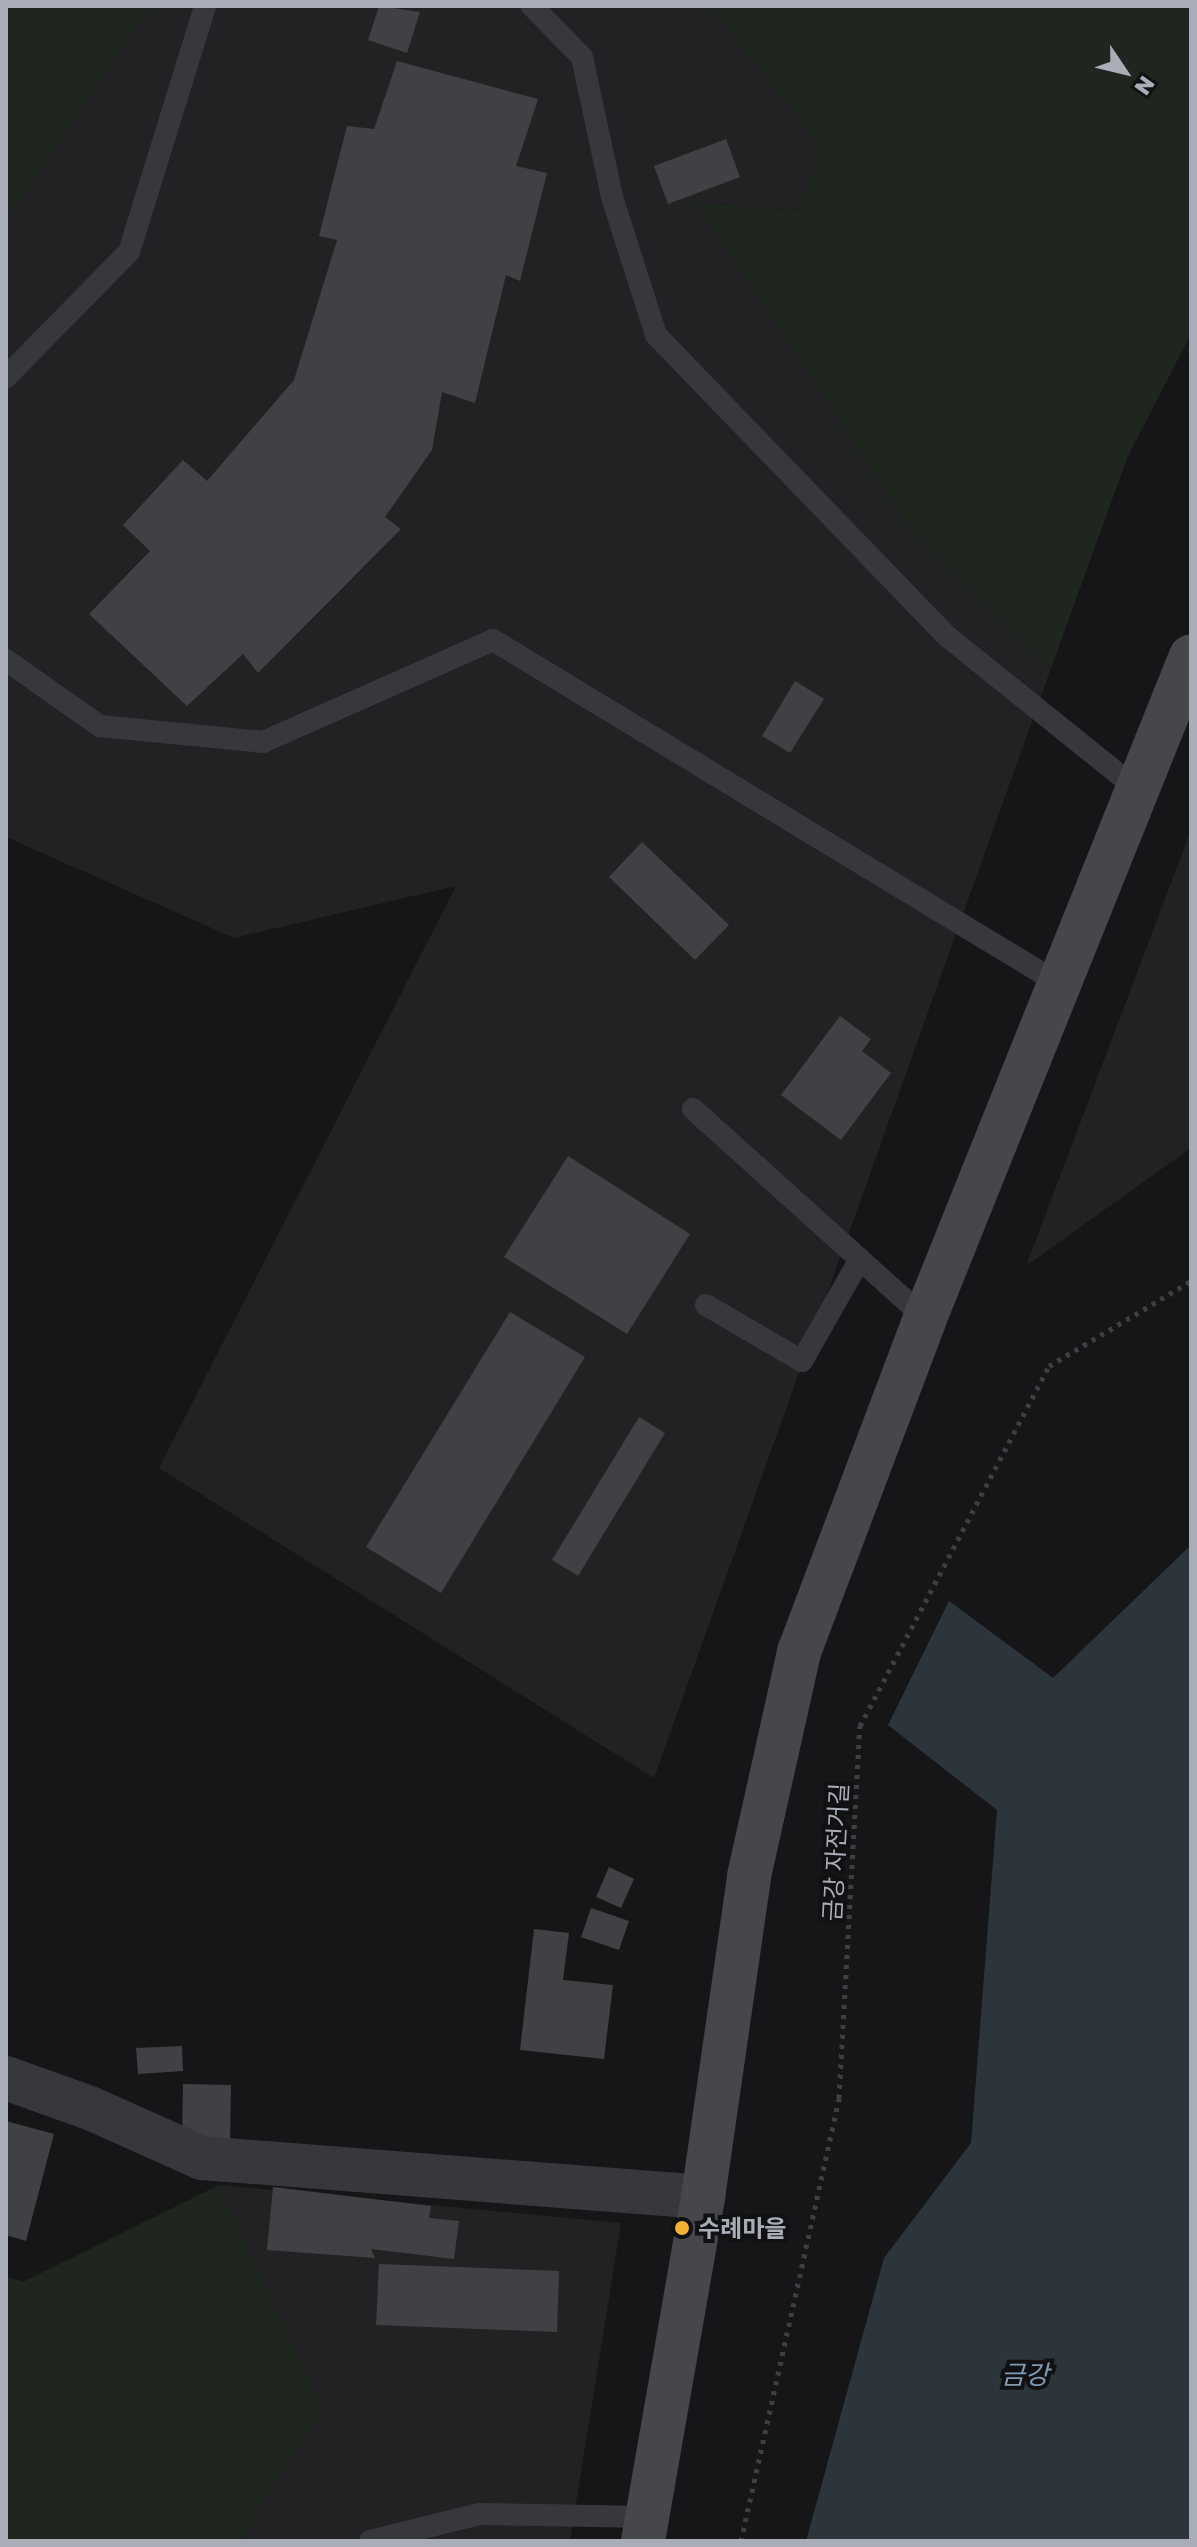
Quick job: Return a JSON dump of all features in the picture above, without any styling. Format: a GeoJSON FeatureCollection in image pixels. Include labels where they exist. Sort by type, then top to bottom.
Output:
{"type":"FeatureCollection","features":[{"type":"Feature","properties":{"kind":"street"},"geometry":{"type":"LineString","coordinates":[[646,2529],[703,2197],[749,1876],[799,1652],[925,1318],[1191,656]]}},
{"type":"Feature","properties":{"kind":"street"},"geometry":{"type":"LineString","coordinates":[[6,2078],[90,2108],[202,2158],[703,2197]]}},
{"type":"Feature","properties":{"kind":"lane"},"geometry":{"type":"LineString","coordinates":[[6,377],[129,252],[205,6]]}},
{"type":"Feature","properties":{"kind":"lane"},"geometry":{"type":"LineString","coordinates":[[532,6],[582,57],[612,197],[656,335],[948,637],[1137,789]]}},
{"type":"Feature","properties":{"kind":"lane"},"geometry":{"type":"LineString","coordinates":[[6,660],[100,726],[263,742],[493,640],[1058,983]]}},
{"type":"Feature","properties":{"kind":"lane"},"geometry":{"type":"LineString","coordinates":[[693,1109],[925,1318]]}},
{"type":"Feature","properties":{"kind":"lane"},"geometry":{"type":"LineString","coordinates":[[706,1305],[802,1361],[860,1259]]}},
{"type":"Feature","properties":{"kind":"lane"},"geometry":{"type":"LineString","coordinates":[[370,2541],[480,2514],[646,2529]]}},
{"type":"Feature","properties":{"kind":"path","name":"금강 자전거길"},"geometry":{"type":"LineString","coordinates":[[741,2541],[839,2098],[860,1726],[1049,1366],[1191,1281]]}},
{"type":"Feature","properties":{"kind":"shaded area"},"geometry":{"type":"Polygon","coordinates":[[[6,6],[153,6],[6,220],[6,6]]]}},
{"type":"Feature","properties":{"kind":"shaded area"},"geometry":{"type":"Polygon","coordinates":[[[153,6],[710,6],[820,146],[799,211],[695,202],[906,523],[1051,668],[654,1778],[159,1468],[456,886],[234,938],[6,837],[6,220],[153,6]]]}},
{"type":"Feature","properties":{"kind":"shaded area"},"geometry":{"type":"Polygon","coordinates":[[[710,6],[1191,6],[1191,334],[1128,456],[1051,668],[906,523],[694,202],[799,211],[820,146],[710,6]]]}},
{"type":"Feature","properties":{"kind":"shaded area"},"geometry":{"type":"Polygon","coordinates":[[[1191,830],[1191,1148],[1026,1266],[1191,830]]]}},
{"type":"Feature","properties":{"kind":"shaded area"},"geometry":{"type":"Polygon","coordinates":[[[219,2185],[621,2223],[570,2541],[240,2541],[323,2409],[219,2185]]]}},
{"type":"Feature","properties":{"kind":"shaded area"},"geometry":{"type":"Polygon","coordinates":[[[219,2185],[323,2409],[240,2541],[6,2541],[6,2276],[23,2282],[219,2185]]]}},
{"type":"Feature","properties":{"kind":"water","name":"금강"},"geometry":{"type":"Polygon","coordinates":[[[1191,1545],[1191,2541],[806,2541],[884,2258],[971,2143],[997,1810],[888,1725],[949,1601],[1053,1678],[1191,1545]]]}},
{"type":"Feature","properties":{"kind":"building"},"geometry":{"type":"Polygon","coordinates":[[[379,6],[420,12],[407,53],[368,40],[379,6]]]}},
{"type":"Feature","properties":{"kind":"building"},"geometry":{"type":"Polygon","coordinates":[[[397,61],[538,99],[516,166],[547,173],[520,281],[506,275],[475,403],[442,392],[432,450],[385,517],[401,529],[258,673],[243,654],[187,706],[89,614],[150,551],[123,525],[183,460],[207,481],[294,380],[337,240],[319,236],[347,126],[374,129],[397,61]]]}},
{"type":"Feature","properties":{"kind":"building"},"geometry":{"type":"Polygon","coordinates":[[[726,139],[740,177],[668,204],[654,166],[726,139]]]}},
{"type":"Feature","properties":{"kind":"building"},"geometry":{"type":"Polygon","coordinates":[[[795,681],[824,699],[790,753],[762,736],[795,681]]]}},
{"type":"Feature","properties":{"kind":"building"},"geometry":{"type":"Polygon","coordinates":[[[642,842],[729,925],[695,960],[609,877],[642,842]]]}},
{"type":"Feature","properties":{"kind":"building"},"geometry":{"type":"Polygon","coordinates":[[[840,1016],[871,1039],[862,1051],[891,1073],[841,1140],[781,1095],[840,1016]]]}},
{"type":"Feature","properties":{"kind":"building"},"geometry":{"type":"Polygon","coordinates":[[[568,1156],[690,1234],[627,1334],[504,1257],[568,1156]]]}},
{"type":"Feature","properties":{"kind":"building"},"geometry":{"type":"Polygon","coordinates":[[[510,1312],[585,1357],[441,1593],[366,1547],[510,1312]]]}},
{"type":"Feature","properties":{"kind":"building"},"geometry":{"type":"Polygon","coordinates":[[[639,1417],[665,1433],[578,1576],[552,1560],[639,1417]]]}},
{"type":"Feature","properties":{"kind":"building"},"geometry":{"type":"Polygon","coordinates":[[[609,1867],[634,1879],[621,1908],[596,1897],[609,1867]]]}},
{"type":"Feature","properties":{"kind":"building"},"geometry":{"type":"Polygon","coordinates":[[[591,1908],[629,1921],[619,1950],[581,1937],[591,1908]]]}},
{"type":"Feature","properties":{"kind":"building"},"geometry":{"type":"Polygon","coordinates":[[[534,1929],[569,1933],[563,1980],[613,1985],[604,2059],[520,2050],[534,1929]]]}},
{"type":"Feature","properties":{"kind":"building"},"geometry":{"type":"Polygon","coordinates":[[[182,2046],[183,2071],[138,2074],[136,2048],[182,2046]]]}},
{"type":"Feature","properties":{"kind":"building"},"geometry":{"type":"Polygon","coordinates":[[[183,2084],[231,2085],[230,2144],[182,2143],[183,2084]]]}},
{"type":"Feature","properties":{"kind":"building"},"geometry":{"type":"Polygon","coordinates":[[[6,2121],[54,2134],[26,2241],[6,2235],[6,2121]]]}},
{"type":"Feature","properties":{"kind":"building"},"geometry":{"type":"Polygon","coordinates":[[[273,2187],[431,2206],[429,2218],[459,2221],[454,2259],[371,2249],[375,2258],[267,2250],[273,2187]]]}},
{"type":"Feature","properties":{"kind":"building"},"geometry":{"type":"Polygon","coordinates":[[[379,2264],[559,2271],[557,2332],[376,2325],[379,2264]]]}},
{"type":"Feature","properties":{"kind":"place","name":"수례마을"},"geometry":{"type":"Point","coordinates":[682,2228]}}]}
